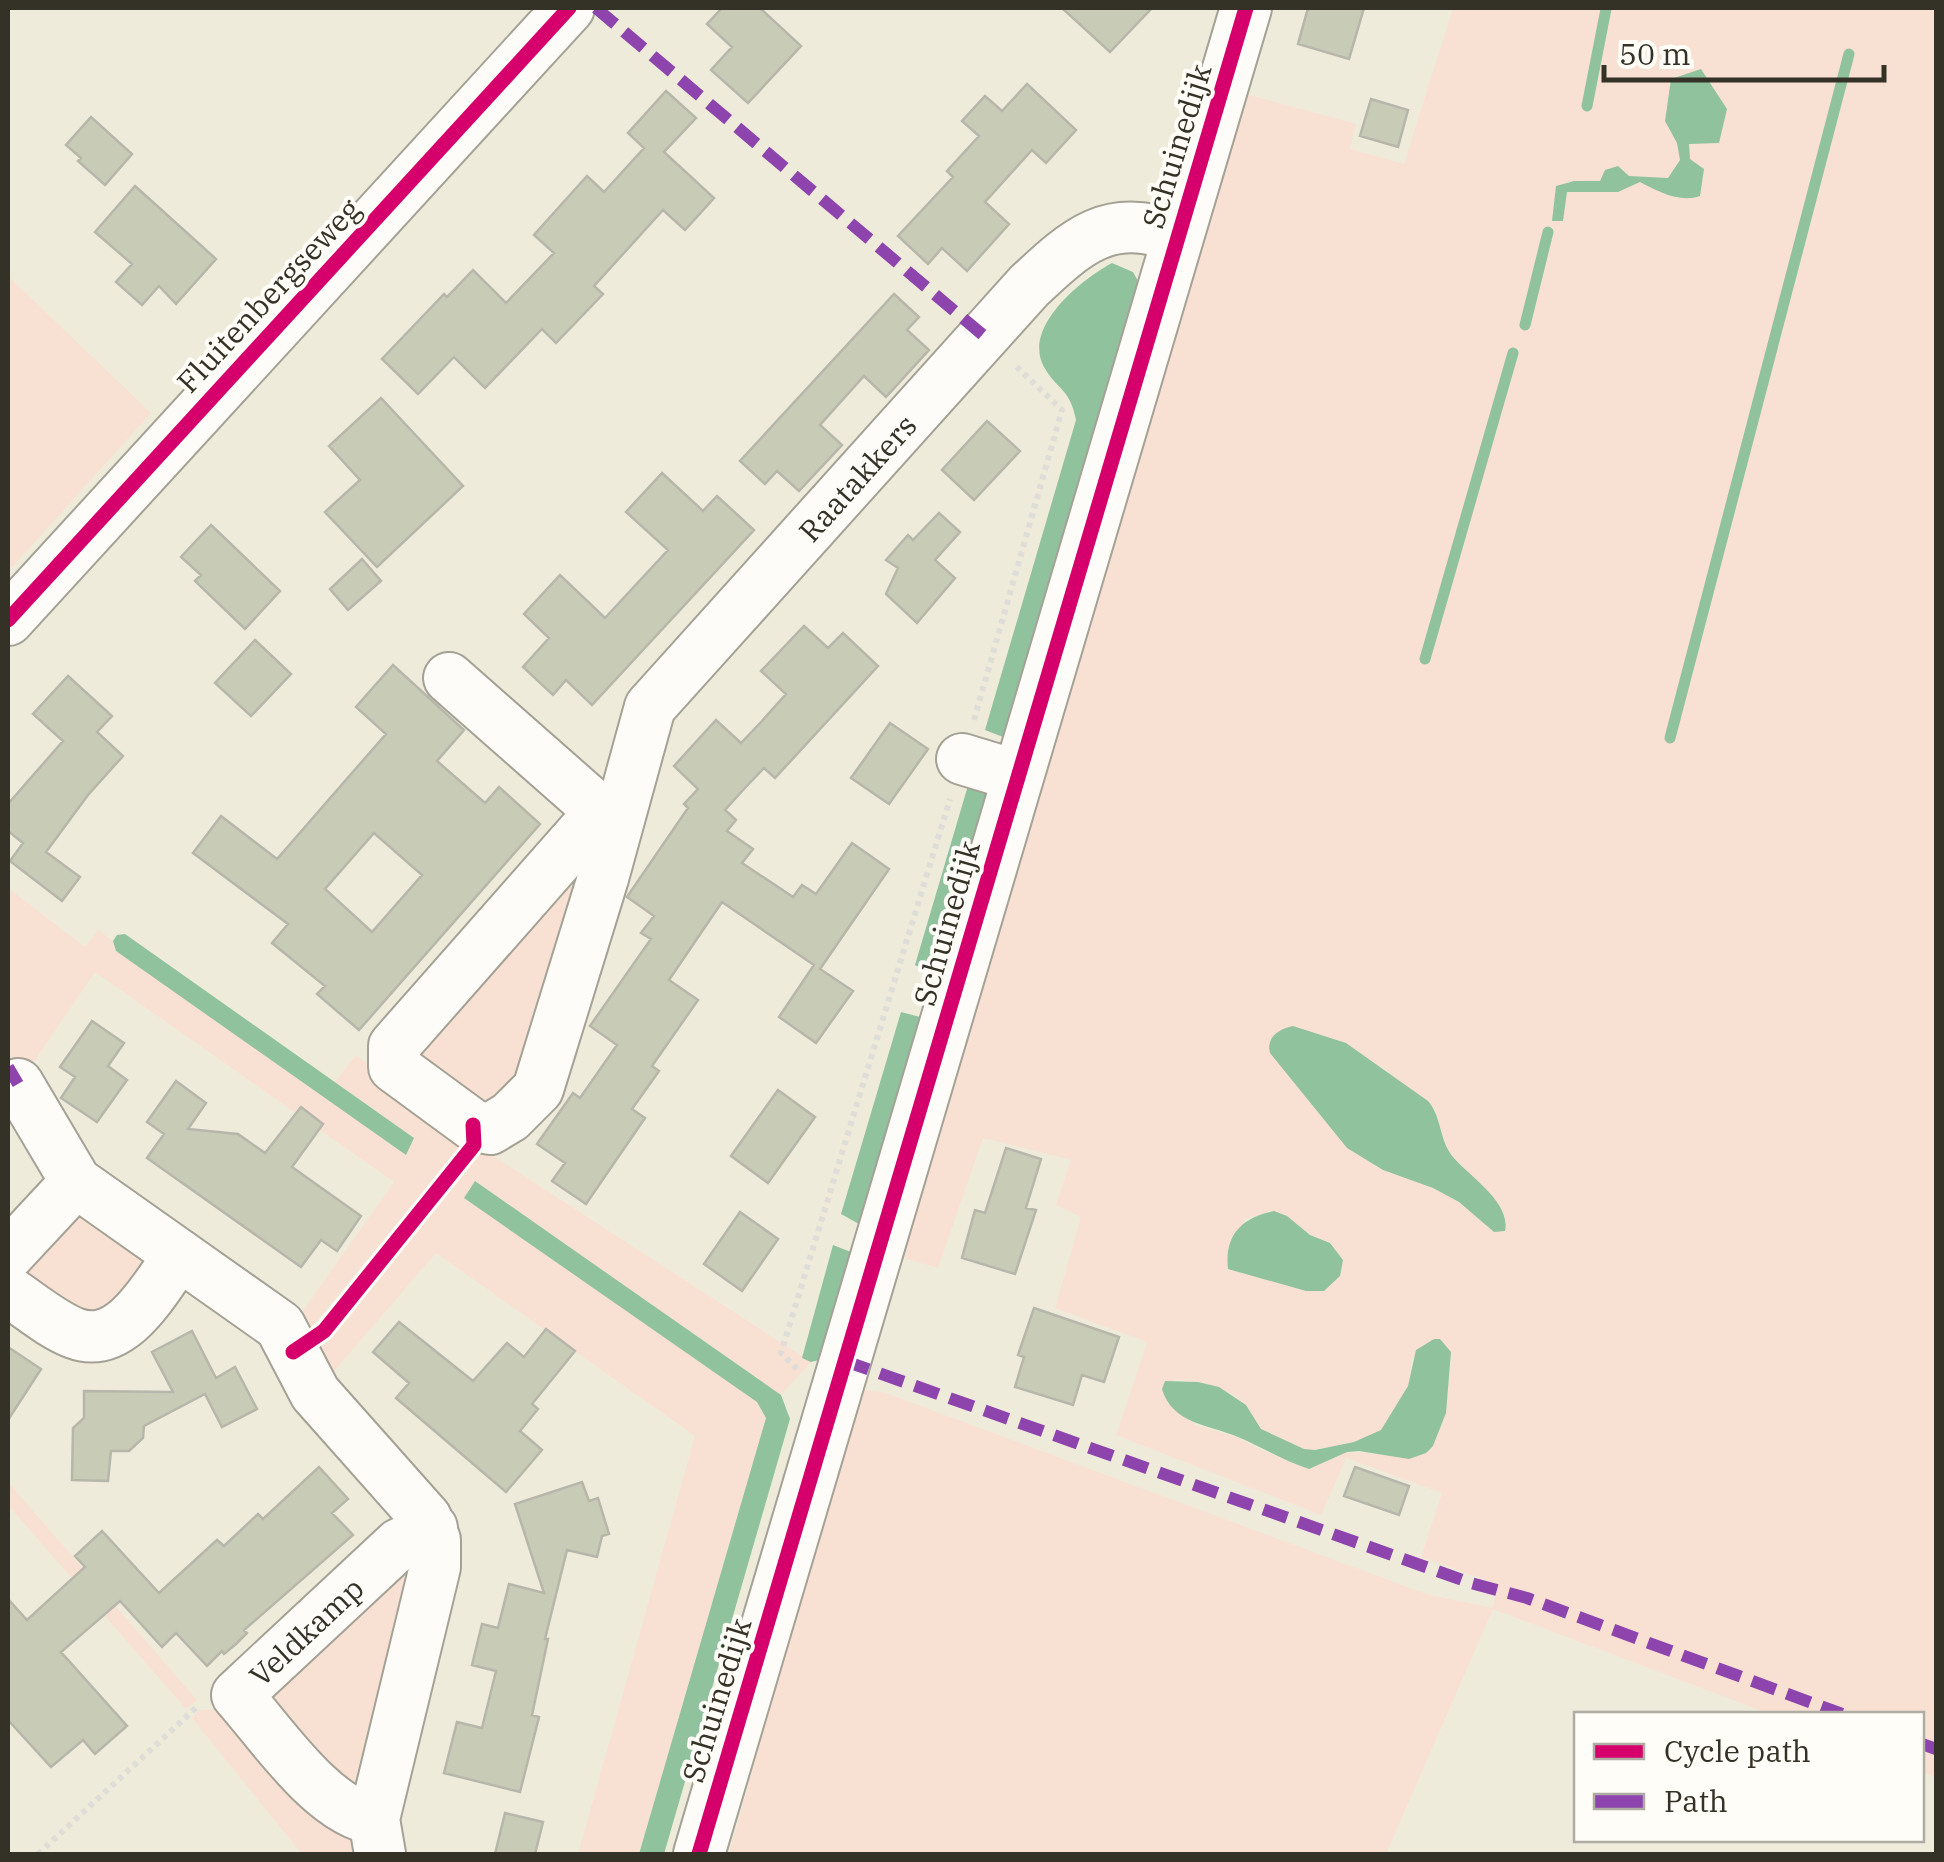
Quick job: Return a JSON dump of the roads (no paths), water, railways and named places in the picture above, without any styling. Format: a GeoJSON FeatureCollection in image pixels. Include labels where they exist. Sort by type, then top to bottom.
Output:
{"type":"FeatureCollection","features":[{"type":"Feature","properties":{"kind":"street","name":"Fluitenbergseweg"},"geometry":{"type":"LineString","coordinates":[[8,620],[569,8]]}},
{"type":"Feature","properties":{"kind":"street","name":"Schuinedijk"},"geometry":{"type":"LineString","coordinates":[[699,1854],[1246,8]]}},
{"type":"Feature","properties":{"kind":"street","name":"Raatakkers"},"geometry":{"type":"LineString","coordinates":[[608,822],[586,828],[394,1046],[394,1067],[473,1126],[490,1129],[510,1117],[538,1090],[608,822],[650,707],[1029,286],[1085,238],[1126,226],[1154,228],[1178,237]]}},
{"type":"Feature","properties":{"kind":"street"},"geometry":{"type":"LineString","coordinates":[[450,678],[608,822]]}},
{"type":"Feature","properties":{"kind":"street"},"geometry":{"type":"LineString","coordinates":[[962,759],[1018,776]]}},
{"type":"Feature","properties":{"kind":"street"},"geometry":{"type":"LineString","coordinates":[[18,1084],[76,1182],[280,1326],[315,1392],[414,1500],[432,1528]]}},
{"type":"Feature","properties":{"kind":"street"},"geometry":{"type":"LineString","coordinates":[[8,1256],[76,1182]]}},
{"type":"Feature","properties":{"kind":"street"},"geometry":{"type":"LineString","coordinates":[[8,1291],[74,1334],[107,1332],[134,1315],[178,1255]]}},
{"type":"Feature","properties":{"kind":"street","name":"Veldkamp"},"geometry":{"type":"LineString","coordinates":[[432,1528],[436,1567],[377,1837],[329,1800],[237,1695],[399,1544],[432,1528]]}},
{"type":"Feature","properties":{"kind":"waterway"},"geometry":{"type":"LineString","coordinates":[[1587,106],[1606,9]]}},
{"type":"Feature","properties":{"kind":"waterway"},"geometry":{"type":"LineString","coordinates":[[1670,738],[1849,54]]}},
{"type":"Feature","properties":{"kind":"waterway"},"geometry":{"type":"LineString","coordinates":[[1525,325],[1548,232]]}},
{"type":"Feature","properties":{"kind":"waterway"},"geometry":{"type":"LineString","coordinates":[[1425,659],[1513,353]]}}]}
